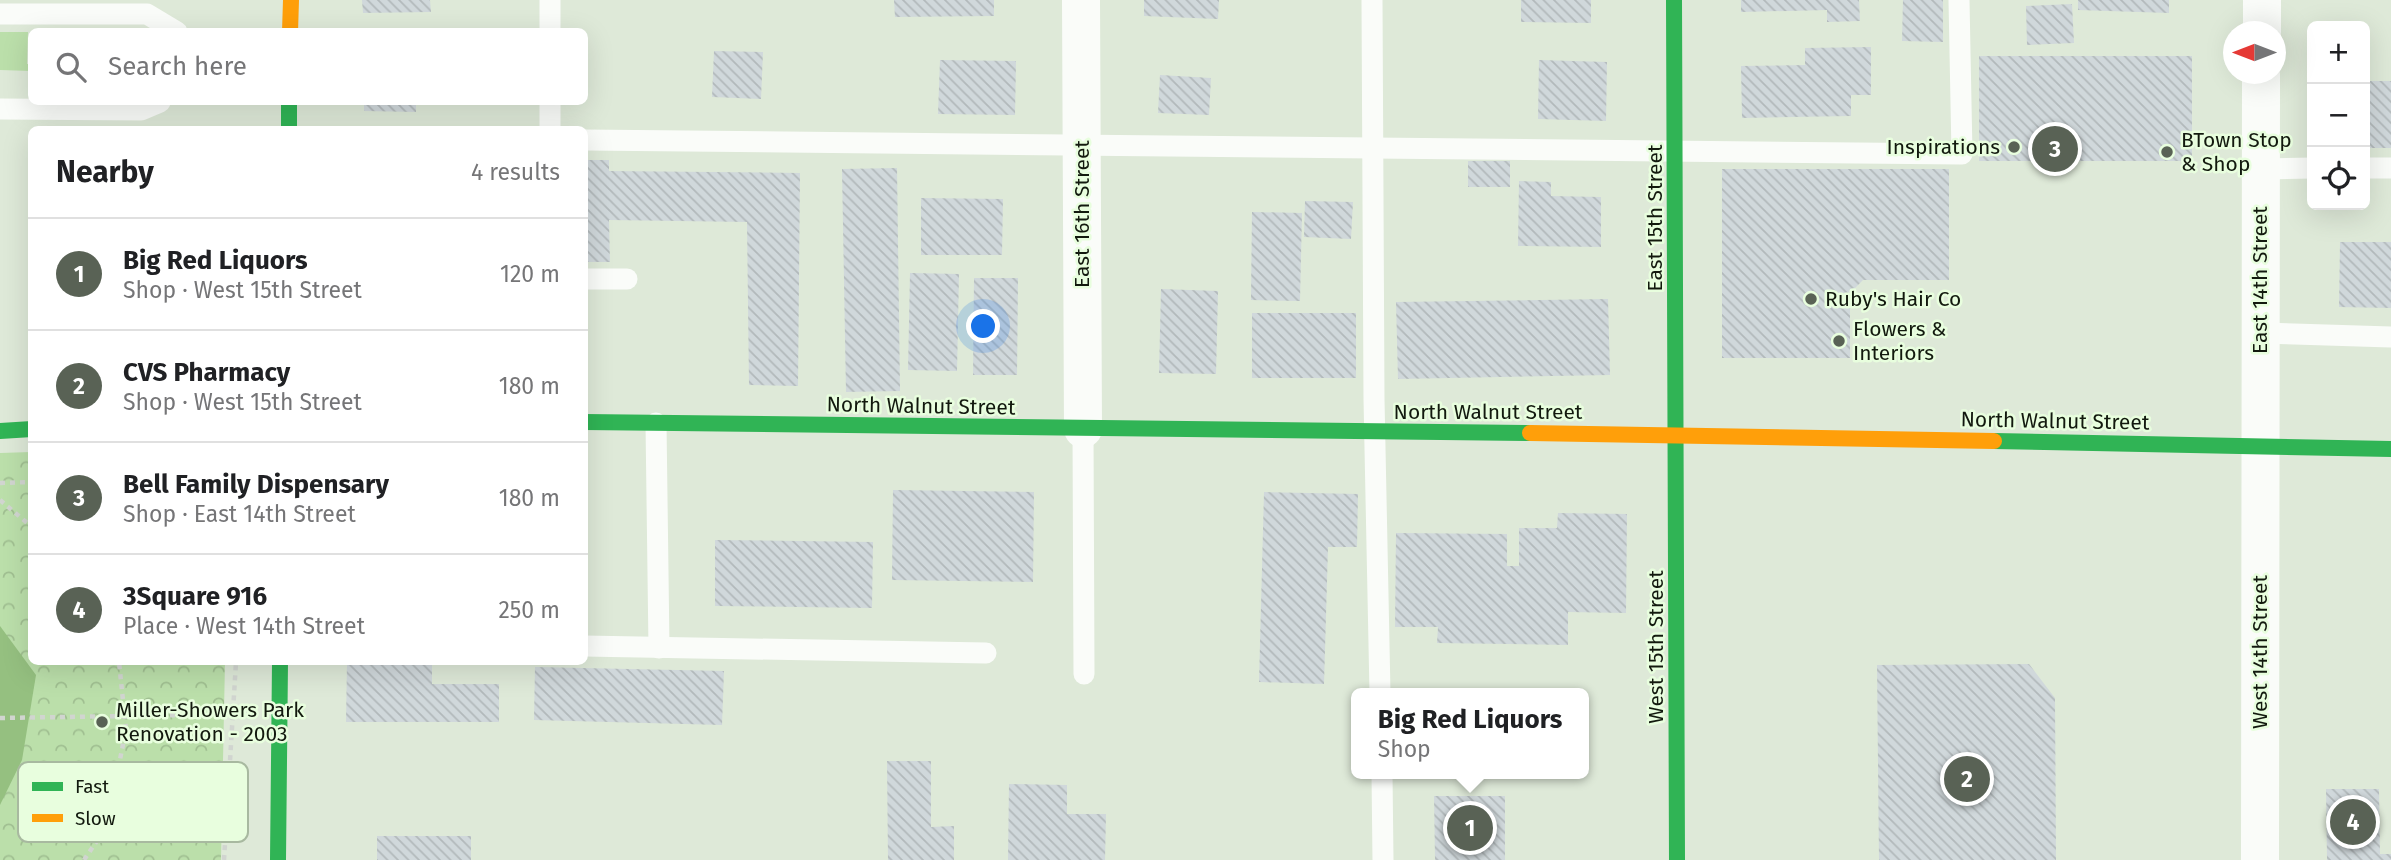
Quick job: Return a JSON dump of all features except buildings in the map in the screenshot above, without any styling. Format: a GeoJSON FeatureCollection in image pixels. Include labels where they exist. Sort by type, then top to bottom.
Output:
{"type":"FeatureCollection","features":[{"type":"Feature","properties":{"kind":"main road"},"geometry":{"type":"LineString","coordinates":[[290,28],[291,0]]}},
{"type":"Feature","properties":{"kind":"main road","name":"East 15th Street"},"geometry":{"type":"LineString","coordinates":[[1674,0],[1676,435]]}},
{"type":"Feature","properties":{"kind":"main road"},"geometry":{"type":"LineString","coordinates":[[289,105],[289,126]]}},
{"type":"Feature","properties":{"kind":"main road","name":"North Walnut Street"},"geometry":{"type":"LineString","coordinates":[[588,422],[1676,435],[2391,449]]}},
{"type":"Feature","properties":{"kind":"main road"},"geometry":{"type":"LineString","coordinates":[[0,431],[28,429]]}},
{"type":"Feature","properties":{"kind":"main road","name":"West 15th Street"},"geometry":{"type":"LineString","coordinates":[[1676,435],[1677,860]]}},
{"type":"Feature","properties":{"kind":"main road"},"geometry":{"type":"LineString","coordinates":[[278,860],[279,665]]}},
{"type":"Feature","properties":{"kind":"street","name":"East 16th Street"},"geometry":{"type":"LineString","coordinates":[[1081,0],[1083,429]]}},
{"type":"Feature","properties":{"kind":"street"},"geometry":{"type":"LineString","coordinates":[[2262,0],[2262,21]]}},
{"type":"Feature","properties":{"kind":"street","name":"East 14th Street"},"geometry":{"type":"LineString","coordinates":[[2260,445],[2261,84]]}},
{"type":"Feature","properties":{"kind":"street","name":"West 14th Street"},"geometry":{"type":"LineString","coordinates":[[2260,445],[2260,860]]}},
{"type":"Feature","properties":{"kind":"lane"},"geometry":{"type":"LineString","coordinates":[[550,0],[550,28]]}},
{"type":"Feature","properties":{"kind":"lane"},"geometry":{"type":"LineString","coordinates":[[1372,0],[1380,688]]}},
{"type":"Feature","properties":{"kind":"lane"},"geometry":{"type":"LineString","coordinates":[[588,140],[1962,154],[1959,0]]}},
{"type":"Feature","properties":{"kind":"lane"},"geometry":{"type":"LineString","coordinates":[[0,13],[147,14],[170,28]]}},
{"type":"Feature","properties":{"kind":"lane"},"geometry":{"type":"LineString","coordinates":[[0,109],[141,110],[153,105]]}},
{"type":"Feature","properties":{"kind":"lane"},"geometry":{"type":"LineString","coordinates":[[550,105],[550,126]]}},
{"type":"Feature","properties":{"kind":"lane"},"geometry":{"type":"LineString","coordinates":[[2260,169],[2307,168]]}},
{"type":"Feature","properties":{"kind":"lane"},"geometry":{"type":"LineString","coordinates":[[2370,168],[2391,168]]}},
{"type":"Feature","properties":{"kind":"lane"},"geometry":{"type":"LineString","coordinates":[[588,279],[627,279]]}},
{"type":"Feature","properties":{"kind":"lane"},"geometry":{"type":"LineString","coordinates":[[2260,333],[2391,337]]}},
{"type":"Feature","properties":{"kind":"lane"},"geometry":{"type":"LineString","coordinates":[[656,423],[659,648]]}},
{"type":"Feature","properties":{"kind":"lane"},"geometry":{"type":"LineString","coordinates":[[1083,429],[1084,674]]}},
{"type":"Feature","properties":{"kind":"lane"},"geometry":{"type":"LineString","coordinates":[[588,646],[985,653]]}},
{"type":"Feature","properties":{"kind":"lane"},"geometry":{"type":"LineString","coordinates":[[1382,779],[1382,860]]}},
{"type":"Feature","properties":{"kind":"path"},"geometry":{"type":"LineString","coordinates":[[0,483],[28,482]]}},
{"type":"Feature","properties":{"kind":"path"},"geometry":{"type":"LineString","coordinates":[[0,500],[28,524]]}},
{"type":"Feature","properties":{"kind":"path"},"geometry":{"type":"LineString","coordinates":[[119,665],[126,716],[120,762]]}},
{"type":"Feature","properties":{"kind":"path"},"geometry":{"type":"LineString","coordinates":[[230,762],[236,665]]}},
{"type":"Feature","properties":{"kind":"path"},"geometry":{"type":"LineString","coordinates":[[0,718],[191,715]]}},
{"type":"Feature","properties":{"kind":"path"},"geometry":{"type":"LineString","coordinates":[[85,860],[97,842]]}},
{"type":"Feature","properties":{"kind":"path"},"geometry":{"type":"LineString","coordinates":[[224,860],[225,842]]}},
{"type":"Feature","properties":{"kind":"green space"},"geometry":{"type":"Polygon","coordinates":[[[0,32],[28,32],[28,71],[0,70],[0,32]]]}},
{"type":"Feature","properties":{"kind":"green space"},"geometry":{"type":"Polygon","coordinates":[[[28,452],[28,665],[225,665],[223,762],[18,762],[18,842],[221,842],[221,860],[0,860],[0,453],[28,452]]]}},
{"type":"Feature","properties":{"kind":"shaded area"},"geometry":{"type":"Polygon","coordinates":[[[0,626],[36,675],[22,760],[18,762],[18,768],[0,805],[0,626]]]}},
{"type":"Feature","properties":{"kind":"traffic: fast"},"geometry":{"type":"LineString","coordinates":[[1674,0],[1677,860]]}},
{"type":"Feature","properties":{"kind":"traffic: fast"},"geometry":{"type":"LineString","coordinates":[[289,105],[289,126]]}},
{"type":"Feature","properties":{"kind":"traffic: fast"},"geometry":{"type":"LineString","coordinates":[[588,422],[1530,433]]}},
{"type":"Feature","properties":{"kind":"traffic: fast"},"geometry":{"type":"LineString","coordinates":[[0,431],[28,429]]}},
{"type":"Feature","properties":{"kind":"traffic: fast"},"geometry":{"type":"LineString","coordinates":[[1994,441],[2391,449]]}},
{"type":"Feature","properties":{"kind":"traffic: fast"},"geometry":{"type":"LineString","coordinates":[[278,860],[280,665]]}},
{"type":"Feature","properties":{"kind":"traffic: slow"},"geometry":{"type":"LineString","coordinates":[[290,28],[291,0]]}},
{"type":"Feature","properties":{"kind":"traffic: slow"},"geometry":{"type":"LineString","coordinates":[[1530,433],[1994,441]]}},
{"type":"Feature","properties":{"kind":"place","name":"Inspirations"},"geometry":{"type":"Point","coordinates":[2014,147]}},
{"type":"Feature","properties":{"kind":"place","name":"Bell Family Dispensary"},"geometry":{"type":"Point","coordinates":[2055,149]}},
{"type":"Feature","properties":{"kind":"place","name":"BTown Stop & Shop"},"geometry":{"type":"Point","coordinates":[2167,152]}},
{"type":"Feature","properties":{"kind":"place","name":"Ruby's Hair Co"},"geometry":{"type":"Point","coordinates":[1811,299]}},
{"type":"Feature","properties":{"kind":"place","name":"Flowers & Interiors"},"geometry":{"type":"Point","coordinates":[1839,341]}},
{"type":"Feature","properties":{"kind":"place","name":"Miller-Showers Park Renovation - 2003"},"geometry":{"type":"Point","coordinates":[102,722]}},
{"type":"Feature","properties":{"kind":"place","name":"CVS Pharmacy"},"geometry":{"type":"Point","coordinates":[1967,779]}},
{"type":"Feature","properties":{"kind":"place","name":"3Square 916"},"geometry":{"type":"Point","coordinates":[2353,822]}},
{"type":"Feature","properties":{"kind":"place","name":"Big Red Liquors"},"geometry":{"type":"Point","coordinates":[1470,828]}}]}
